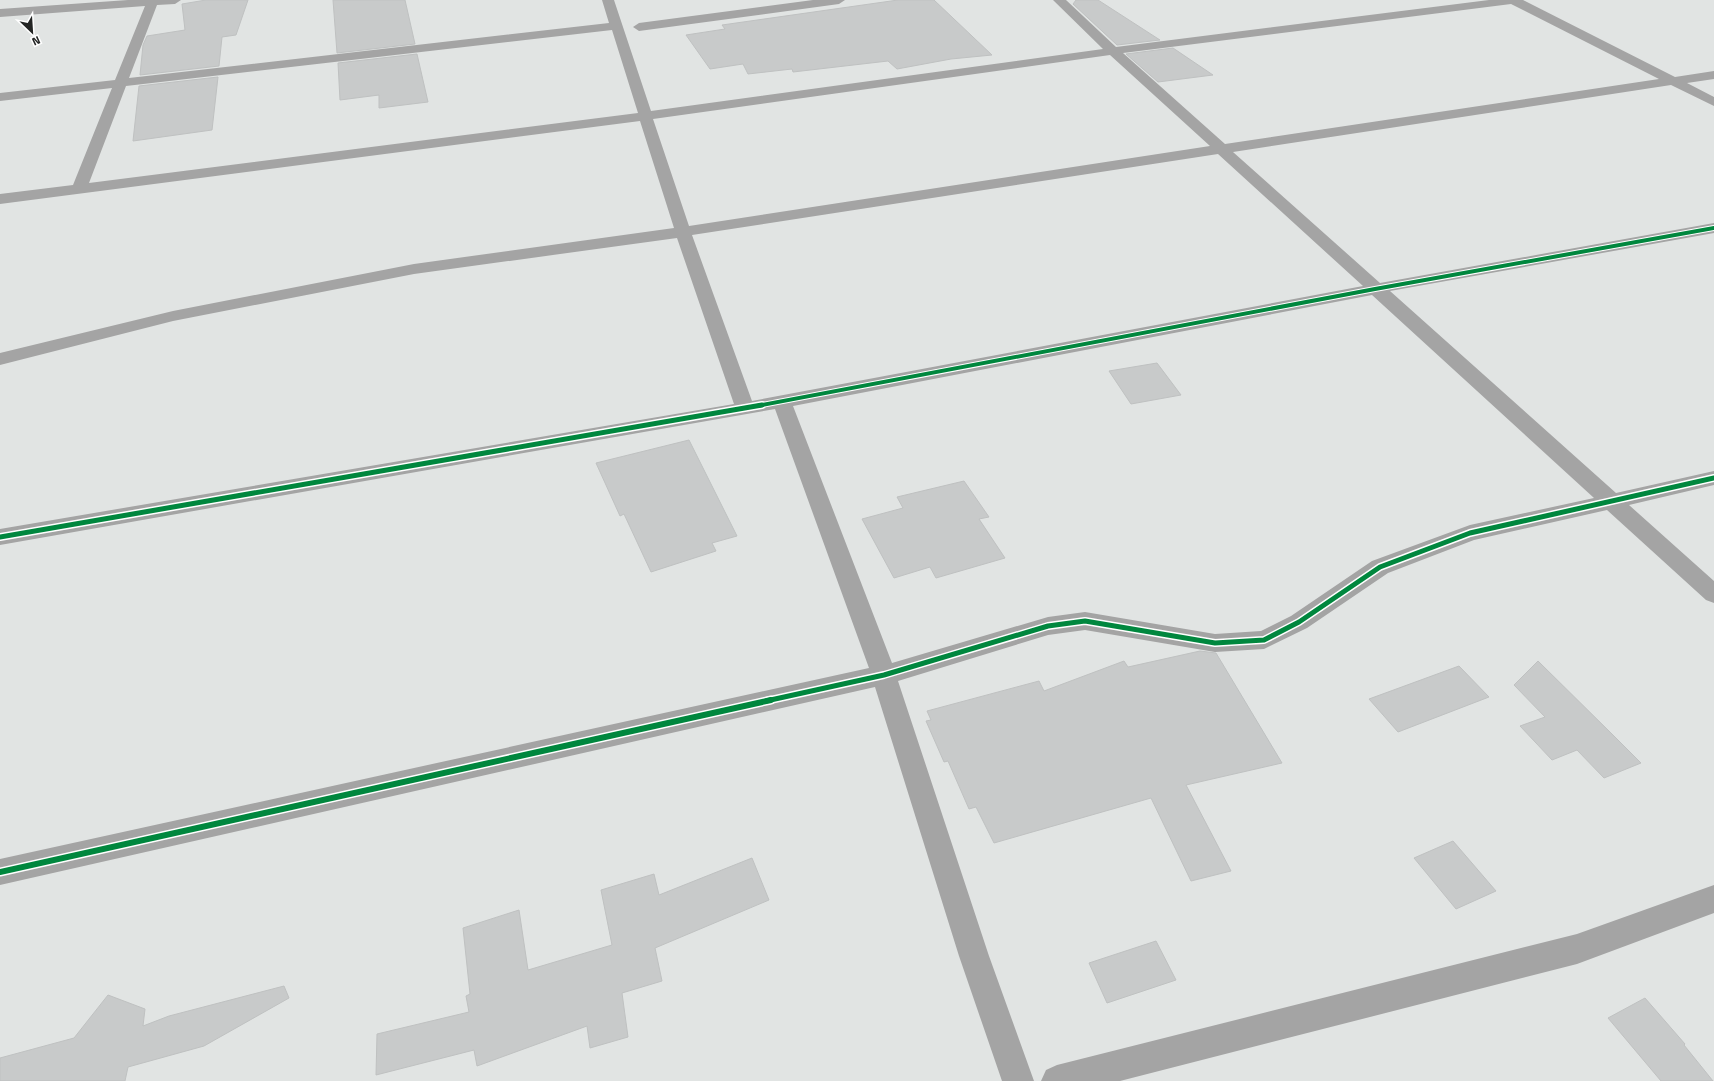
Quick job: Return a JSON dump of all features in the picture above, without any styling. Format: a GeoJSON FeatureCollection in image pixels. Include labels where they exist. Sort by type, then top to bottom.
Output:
{"type":"FeatureCollection","features":[{"type":"Feature","properties":{"kind":"street"},"geometry":{"type":"LineString","coordinates":[[0,12],[175,0]]}},
{"type":"Feature","properties":{"kind":"street"},"geometry":{"type":"LineString","coordinates":[[602,0],[616,26],[612,53]]}},
{"type":"Feature","properties":{"kind":"street"},"geometry":{"type":"LineString","coordinates":[[608,0],[683,232],[745,408]]}},
{"type":"Feature","properties":{"kind":"street"},"geometry":{"type":"LineString","coordinates":[[639,27],[839,0]]}},
{"type":"Feature","properties":{"kind":"street"},"geometry":{"type":"LineString","coordinates":[[1059,0],[1221,149],[1714,594]]}},
{"type":"Feature","properties":{"kind":"street"},"geometry":{"type":"LineString","coordinates":[[1513,0],[1714,102]]}},
{"type":"Feature","properties":{"kind":"street"},"geometry":{"type":"LineString","coordinates":[[0,199],[646,116],[1113,51],[1517,0]]}},
{"type":"Feature","properties":{"kind":"street"},"geometry":{"type":"LineString","coordinates":[[79,189],[152,1]]}},
{"type":"Feature","properties":{"kind":"street"},"geometry":{"type":"LineString","coordinates":[[0,97],[616,26]]}},
{"type":"Feature","properties":{"kind":"street"},"geometry":{"type":"LineString","coordinates":[[619,72],[646,116]]}},
{"type":"Feature","properties":{"kind":"street"},"geometry":{"type":"LineString","coordinates":[[0,358],[173,316],[414,269],[683,232],[1714,75]]}},
{"type":"Feature","properties":{"kind":"street"},"geometry":{"type":"LineString","coordinates":[[0,537],[782,402],[1376,289],[1714,228]]}},
{"type":"Feature","properties":{"kind":"street"},"geometry":{"type":"LineString","coordinates":[[782,402],[884,675],[974,956],[1018,1081]]}},
{"type":"Feature","properties":{"kind":"street"},"geometry":{"type":"LineString","coordinates":[[0,872],[884,675],[1048,626],[1085,621],[1215,643],[1264,640],[1299,622],[1380,567],[1470,533],[1714,478]]}},
{"type":"Feature","properties":{"kind":"street"},"geometry":{"type":"LineString","coordinates":[[1057,1081],[1577,949],[1714,899]]}},
{"type":"Feature","properties":{"kind":"building"},"geometry":{"type":"Polygon","coordinates":[[[206,0],[248,0],[236,35],[222,37],[219,66],[140,75],[143,45],[147,36],[185,30],[182,4],[206,0]]]}},
{"type":"Feature","properties":{"kind":"building"},"geometry":{"type":"Polygon","coordinates":[[[333,0],[405,0],[415,44],[337,53],[333,0]]]}},
{"type":"Feature","properties":{"kind":"building"},"geometry":{"type":"Polygon","coordinates":[[[898,0],[934,0],[992,55],[951,59],[897,69],[888,61],[793,72],[792,69],[748,74],[743,64],[710,69],[686,35],[725,29],[722,25],[898,0]]]}},
{"type":"Feature","properties":{"kind":"building"},"geometry":{"type":"Polygon","coordinates":[[[1076,0],[1098,0],[1160,40],[1117,45],[1073,4],[1076,0]]]}},
{"type":"Feature","properties":{"kind":"building"},"geometry":{"type":"Polygon","coordinates":[[[1173,48],[1213,75],[1158,82],[1126,54],[1173,48]]]}},
{"type":"Feature","properties":{"kind":"building"},"geometry":{"type":"Polygon","coordinates":[[[417,54],[428,102],[379,108],[379,95],[340,100],[338,63],[417,54]]]}},
{"type":"Feature","properties":{"kind":"building"},"geometry":{"type":"Polygon","coordinates":[[[218,77],[212,130],[133,141],[139,86],[218,77]]]}},
{"type":"Feature","properties":{"kind":"building"},"geometry":{"type":"Polygon","coordinates":[[[1157,363],[1181,395],[1131,404],[1109,371],[1157,363]]]}},
{"type":"Feature","properties":{"kind":"building"},"geometry":{"type":"Polygon","coordinates":[[[689,440],[737,536],[712,543],[716,551],[651,572],[624,514],[620,516],[596,463],[689,440]]]}},
{"type":"Feature","properties":{"kind":"building"},"geometry":{"type":"Polygon","coordinates":[[[964,481],[989,517],[979,519],[1005,558],[936,578],[930,567],[894,578],[862,519],[903,508],[897,497],[964,481]]]}},
{"type":"Feature","properties":{"kind":"building"},"geometry":{"type":"Polygon","coordinates":[[[1200,651],[1216,653],[1282,763],[1186,785],[1231,871],[1191,881],[1151,798],[994,843],[976,807],[969,809],[948,761],[944,762],[926,721],[931,720],[927,711],[1039,681],[1044,691],[1124,661],[1128,667],[1200,651]]]}},
{"type":"Feature","properties":{"kind":"building"},"geometry":{"type":"Polygon","coordinates":[[[1538,661],[1641,763],[1604,778],[1577,750],[1552,760],[1520,726],[1545,717],[1514,685],[1538,661]]]}},
{"type":"Feature","properties":{"kind":"building"},"geometry":{"type":"Polygon","coordinates":[[[1459,666],[1489,697],[1398,732],[1369,699],[1459,666]]]}},
{"type":"Feature","properties":{"kind":"building"},"geometry":{"type":"Polygon","coordinates":[[[1453,841],[1496,891],[1456,909],[1414,858],[1453,841]]]}},
{"type":"Feature","properties":{"kind":"building"},"geometry":{"type":"Polygon","coordinates":[[[752,858],[769,900],[655,948],[662,981],[622,993],[628,1037],[590,1048],[587,1026],[477,1066],[474,1050],[376,1075],[377,1034],[469,1012],[466,996],[470,994],[463,928],[519,910],[528,970],[612,945],[601,890],[654,874],[659,895],[752,858]]]}},
{"type":"Feature","properties":{"kind":"building"},"geometry":{"type":"Polygon","coordinates":[[[1156,941],[1176,980],[1107,1003],[1089,963],[1156,941]]]}},
{"type":"Feature","properties":{"kind":"building"},"geometry":{"type":"Polygon","coordinates":[[[284,986],[289,998],[204,1046],[128,1067],[125,1081],[0,1081],[0,1058],[74,1038],[108,995],[145,1009],[143,1026],[169,1016],[284,986]]]}},
{"type":"Feature","properties":{"kind":"building"},"geometry":{"type":"Polygon","coordinates":[[[1645,998],[1685,1044],[1684,1045],[1713,1081],[1661,1081],[1608,1018],[1645,998]]]}},
{"type":"Feature","properties":{"kind":"cycle path"},"geometry":{"type":"LineString","coordinates":[[0,537],[782,402],[1375,289],[1714,228]]}},
{"type":"Feature","properties":{"kind":"cycle path"},"geometry":{"type":"LineString","coordinates":[[0,872],[884,675],[1048,626],[1085,621],[1215,643],[1264,640],[1299,622],[1380,567],[1470,533],[1714,478]]}}]}
